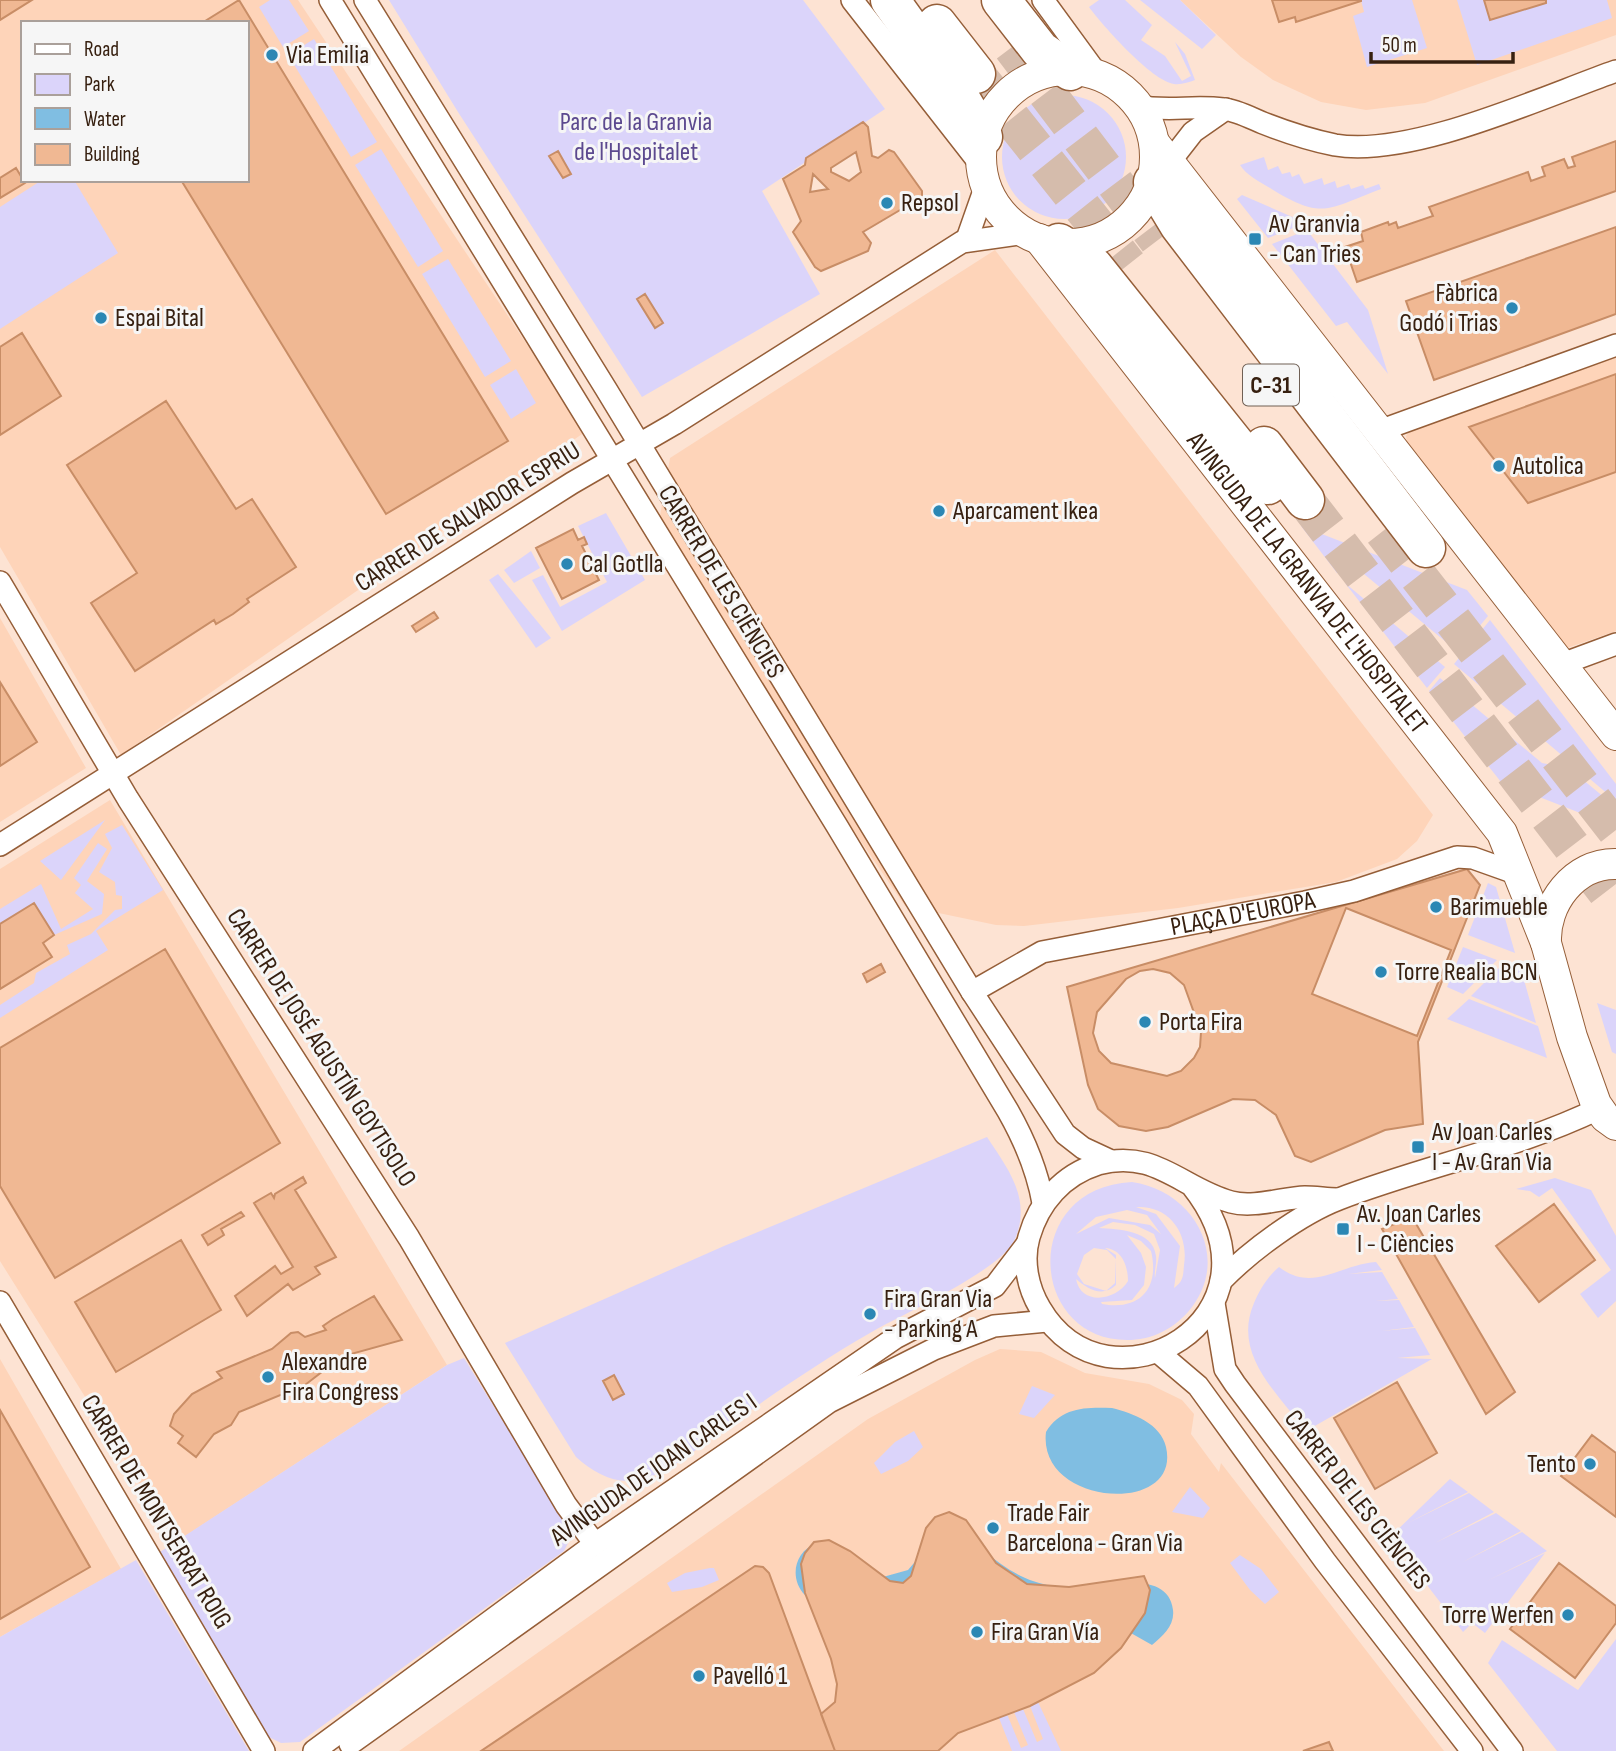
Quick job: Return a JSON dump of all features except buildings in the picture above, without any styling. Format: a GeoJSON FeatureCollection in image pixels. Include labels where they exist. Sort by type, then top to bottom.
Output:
{"type":"FeatureCollection","features":[{"type":"Feature","properties":{"kind":"highway"},"geometry":{"type":"LineString","coordinates":[[890,0],[960,98],[983,163]]}},
{"type":"Feature","properties":{"kind":"highway"},"geometry":{"type":"LineString","coordinates":[[919,0],[976,74]]}},
{"type":"Feature","properties":{"kind":"highway"},"geometry":{"type":"LineString","coordinates":[[976,0],[1012,47]]}},
{"type":"Feature","properties":{"kind":"highway"},"geometry":{"type":"LineString","coordinates":[[1001,0],[1040,50],[1085,75]]}},
{"type":"Feature","properties":{"kind":"highway"},"geometry":{"type":"LineString","coordinates":[[1160,163],[1172,217],[1426,548]]}},
{"type":"Feature","properties":{"kind":"highway"},"geometry":{"type":"LineString","coordinates":[[1041,239],[1094,267],[1268,485]]}},
{"type":"Feature","properties":{"kind":"highway","name":"C-31"},"geometry":{"type":"LineString","coordinates":[[1158,240],[1383,531]]}},
{"type":"Feature","properties":{"kind":"highway","name":"C-31"},"geometry":{"type":"LineString","coordinates":[[1128,265],[1305,500]]}},
{"type":"Feature","properties":{"kind":"main road"},"geometry":{"type":"LineString","coordinates":[[1160,163],[1141,207],[1119,229],[1100,237],[1041,239],[1004,218],[983,163],[997,106],[1014,89],[1050,72],[1085,75],[1121,89],[1138,106],[1160,163],[1379,431],[1616,735]]}},
{"type":"Feature","properties":{"kind":"main road","name":"AVINGUDA DE LA GRANVIA DE L'HOSPITALET"},"geometry":{"type":"LineString","coordinates":[[1041,239],[1502,834],[1546,943]]}},
{"type":"Feature","properties":{"kind":"main road"},"geometry":{"type":"LineString","coordinates":[[1607,1117],[1572,1037],[1546,943],[1547,918],[1562,892],[1587,870],[1602,864],[1616,864]]}},
{"type":"Feature","properties":{"kind":"street","name":"CARRER DE LES CIÈNCIES"},"geometry":{"type":"LineString","coordinates":[[330,0],[1008,1111],[1026,1144],[1039,1179],[1043,1203]]}},
{"type":"Feature","properties":{"kind":"street","name":"CARRER DE LES CIÈNCIES"},"geometry":{"type":"LineString","coordinates":[[365,0],[640,444],[972,992],[1065,1134],[1083,1148],[1111,1161]]}},
{"type":"Feature","properties":{"kind":"street"},"geometry":{"type":"LineString","coordinates":[[852,0],[983,163],[967,239]]}},
{"type":"Feature","properties":{"kind":"street"},"geometry":{"type":"LineString","coordinates":[[1043,0],[1085,75]]}},
{"type":"Feature","properties":{"kind":"street"},"geometry":{"type":"LineString","coordinates":[[1138,106],[1160,111],[1196,107],[1226,109],[1285,131],[1334,145],[1365,148],[1400,144],[1473,122],[1616,71]]}},
{"type":"Feature","properties":{"kind":"street"},"geometry":{"type":"LineString","coordinates":[[1160,163],[1193,132],[1226,109]]}},
{"type":"Feature","properties":{"kind":"street","name":"CARRER DE SALVADOR ESPRIU"},"geometry":{"type":"LineString","coordinates":[[0,845],[967,239],[1041,239]]}},
{"type":"Feature","properties":{"kind":"street"},"geometry":{"type":"LineString","coordinates":[[1379,431],[1616,345]]}},
{"type":"Feature","properties":{"kind":"street","name":"CARRER DE JOSÉ AGUSTÍN GOYTISOLO"},"geometry":{"type":"LineString","coordinates":[[0,582],[113,774],[410,1238],[566,1505],[595,1544]]}},
{"type":"Feature","properties":{"kind":"street"},"geometry":{"type":"LineString","coordinates":[[1562,664],[1616,644]]}},
{"type":"Feature","properties":{"kind":"street","name":"PLAÇA D'EUROPA"},"geometry":{"type":"LineString","coordinates":[[972,992],[1042,952],[1317,900],[1457,857],[1473,858],[1518,874]]}},
{"type":"Feature","properties":{"kind":"street"},"geometry":{"type":"LineString","coordinates":[[1221,1281],[1249,1253],[1337,1199],[1607,1117]]}},
{"type":"Feature","properties":{"kind":"street"},"geometry":{"type":"LineString","coordinates":[[1192,1186],[1210,1209],[1221,1236],[1224,1259],[1221,1281],[1213,1303],[1201,1321],[1185,1337],[1158,1352],[1128,1358],[1098,1354],[1070,1342],[1047,1321],[1034,1297],[1027,1271],[1027,1244],[1043,1203],[1061,1183],[1084,1168],[1111,1161],[1140,1161],[1168,1170],[1192,1186],[1234,1203],[1307,1197],[1337,1199]]}},
{"type":"Feature","properties":{"kind":"street","name":"AVINGUDA DE JOAN CARLES I"},"geometry":{"type":"LineString","coordinates":[[314,1751],[595,1544],[895,1338],[980,1296],[1001,1281],[1027,1244]]}},
{"type":"Feature","properties":{"kind":"street","name":"CARRER DE MONTSERRAT ROIG"},"geometry":{"type":"LineString","coordinates":[[0,1303],[264,1751]]}},
{"type":"Feature","properties":{"kind":"street","name":"CARRER DE LES CIÈNCIES"},"geometry":{"type":"LineString","coordinates":[[1213,1303],[1225,1369],[1242,1395],[1512,1751]]}},
{"type":"Feature","properties":{"kind":"street","name":"AVINGUDA DE JOAN CARLES I"},"geometry":{"type":"LineString","coordinates":[[339,1751],[829,1402],[934,1349],[986,1329],[1047,1321]]}},
{"type":"Feature","properties":{"kind":"street"},"geometry":{"type":"LineString","coordinates":[[1158,1352],[1198,1386],[1325,1561],[1472,1751]]}},
{"type":"Feature","properties":{"kind":"shaded area"},"geometry":{"type":"Polygon","coordinates":[[[0,0],[298,0],[585,432],[121,755],[0,547],[0,0]]]}},
{"type":"Feature","properties":{"kind":"shaded area"},"geometry":{"type":"Polygon","coordinates":[[[1180,0],[1616,0],[1616,35],[1425,103],[1366,110],[1321,102],[1273,80],[1241,57],[1180,0]]]}},
{"type":"Feature","properties":{"kind":"shaded area"},"geometry":{"type":"Polygon","coordinates":[[[995,250],[1433,815],[1417,841],[1397,859],[1336,882],[1178,908],[1024,926],[996,925],[905,906],[802,755],[659,522],[670,458],[995,250]]]}},
{"type":"Feature","properties":{"kind":"shaded area"},"geometry":{"type":"Polygon","coordinates":[[[1616,354],[1616,631],[1564,649],[1407,444],[1406,436],[1412,428],[1616,354]]]}},
{"type":"Feature","properties":{"kind":"shaded area"},"geometry":{"type":"Polygon","coordinates":[[[0,618],[86,768],[0,822],[0,618]]]}},
{"type":"Feature","properties":{"kind":"shaded area"},"geometry":{"type":"Polygon","coordinates":[[[110,800],[447,1365],[176,1542],[0,1261],[0,869],[110,800]]]}},
{"type":"Feature","properties":{"kind":"shaded area","name":"Trade Fair Barcelona - Gran Via"},"geometry":{"type":"Polygon","coordinates":[[[1000,1349],[1041,1352],[1085,1373],[1149,1384],[1182,1400],[1194,1414],[1191,1434],[1219,1472],[1221,1463],[1444,1751],[399,1751],[868,1419],[1000,1349]]]}},
{"type":"Feature","properties":{"kind":"shaded area"},"geometry":{"type":"Polygon","coordinates":[[[0,1359],[121,1569],[0,1637],[0,1359]]]}},
{"type":"Feature","properties":{"kind":"green space"},"geometry":{"type":"Polygon","coordinates":[[[270,0],[289,0],[309,31],[283,47],[259,7],[270,0]]]}},
{"type":"Feature","properties":{"kind":"green space","name":"Parc de la Granvia de l'Hospitalet"},"geometry":{"type":"Polygon","coordinates":[[[389,0],[803,0],[885,109],[762,191],[820,294],[642,397],[389,0]]]}},
{"type":"Feature","properties":{"kind":"green space"},"geometry":{"type":"Polygon","coordinates":[[[1099,0],[1125,0],[1152,25],[1141,40],[1165,56],[1182,81],[1191,76],[1175,42],[1185,54],[1195,80],[1174,84],[1165,81],[1141,63],[1089,7],[1099,0]]]}},
{"type":"Feature","properties":{"kind":"green space"},"geometry":{"type":"Polygon","coordinates":[[[1140,0],[1180,0],[1216,35],[1202,49],[1140,0]]]}},
{"type":"Feature","properties":{"kind":"green space"},"geometry":{"type":"Polygon","coordinates":[[[1361,0],[1412,0],[1427,48],[1367,67],[1353,16],[1364,12],[1361,0]]]}},
{"type":"Feature","properties":{"kind":"green space"},"geometry":{"type":"Polygon","coordinates":[[[1457,0],[1484,0],[1490,20],[1546,3],[1546,0],[1607,0],[1612,18],[1477,65],[1457,0]]]}},
{"type":"Feature","properties":{"kind":"green space"},"geometry":{"type":"Polygon","coordinates":[[[314,39],[377,142],[351,157],[288,55],[314,39]]]}},
{"type":"Feature","properties":{"kind":"green space"},"geometry":{"type":"Polygon","coordinates":[[[1064,95],[1088,100],[1108,113],[1121,133],[1126,157],[1121,181],[1108,201],[1088,214],[1064,219],[1040,214],[1020,201],[1007,181],[1002,157],[1007,133],[1020,113],[1040,100],[1064,95]]]}},
{"type":"Feature","properties":{"kind":"green space"},"geometry":{"type":"Polygon","coordinates":[[[381,149],[443,251],[418,267],[355,165],[381,149]]]}},
{"type":"Feature","properties":{"kind":"green space"},"geometry":{"type":"Polygon","coordinates":[[[1264,157],[1268,170],[1278,166],[1282,174],[1290,172],[1292,177],[1299,174],[1304,184],[1322,178],[1324,185],[1335,181],[1337,188],[1349,184],[1351,189],[1363,185],[1365,189],[1379,184],[1381,189],[1336,206],[1314,208],[1302,205],[1258,181],[1240,165],[1264,157]]]}},
{"type":"Feature","properties":{"kind":"green space"},"geometry":{"type":"Polygon","coordinates":[[[39,182],[75,182],[118,253],[0,329],[0,207],[39,182]]]}},
{"type":"Feature","properties":{"kind":"green space"},"geometry":{"type":"Polygon","coordinates":[[[1242,195],[1303,224],[1268,238],[1237,199],[1242,195]]]}},
{"type":"Feature","properties":{"kind":"green space"},"geometry":{"type":"Polygon","coordinates":[[[1307,230],[1368,310],[1388,374],[1347,322],[1336,326],[1272,244],[1307,230]]]}},
{"type":"Feature","properties":{"kind":"green space"},"geometry":{"type":"Polygon","coordinates":[[[448,259],[511,361],[485,377],[422,274],[448,259]]]}},
{"type":"Feature","properties":{"kind":"green space"},"geometry":{"type":"Polygon","coordinates":[[[516,369],[536,403],[511,419],[490,385],[516,369]]]}},
{"type":"Feature","properties":{"kind":"green space"},"geometry":{"type":"Polygon","coordinates":[[[606,513],[645,580],[562,631],[532,580],[543,575],[560,607],[607,582],[578,526],[606,513]]]}},
{"type":"Feature","properties":{"kind":"green space"},"geometry":{"type":"Polygon","coordinates":[[[1301,526],[1467,590],[1488,616],[1458,652],[1358,569],[1346,567],[1337,573],[1301,526]]]}},
{"type":"Feature","properties":{"kind":"green space"},"geometry":{"type":"Polygon","coordinates":[[[531,551],[540,568],[514,583],[504,570],[531,551]]]}},
{"type":"Feature","properties":{"kind":"green space"},"geometry":{"type":"Polygon","coordinates":[[[498,574],[551,638],[536,648],[489,580],[498,574]]]}},
{"type":"Feature","properties":{"kind":"green space"},"geometry":{"type":"Polygon","coordinates":[[[1345,583],[1445,667],[1427,688],[1345,583]]]}},
{"type":"Feature","properties":{"kind":"green space"},"geometry":{"type":"Polygon","coordinates":[[[1490,620],[1616,784],[1616,801],[1454,664],[1490,620]]]}},
{"type":"Feature","properties":{"kind":"green space"},"geometry":{"type":"Polygon","coordinates":[[[1440,678],[1542,763],[1552,765],[1559,760],[1616,807],[1616,827],[1501,782],[1429,691],[1440,678]]]}},
{"type":"Feature","properties":{"kind":"green space"},"geometry":{"type":"Polygon","coordinates":[[[105,820],[61,880],[40,861],[105,820]]]}},
{"type":"Feature","properties":{"kind":"green space"},"geometry":{"type":"Polygon","coordinates":[[[122,825],[163,890],[96,931],[108,950],[0,1018],[0,1005],[34,983],[36,973],[70,954],[67,945],[91,934],[115,910],[122,909],[122,896],[116,895],[115,882],[99,872],[112,848],[105,834],[122,825]]]}},
{"type":"Feature","properties":{"kind":"green space"},"geometry":{"type":"Polygon","coordinates":[[[98,843],[107,849],[87,881],[104,894],[102,914],[54,935],[34,903],[0,924],[0,909],[41,884],[61,929],[93,909],[75,893],[81,885],[74,878],[98,843]]]}},
{"type":"Feature","properties":{"kind":"green space"},"geometry":{"type":"Polygon","coordinates":[[[1488,883],[1496,887],[1515,953],[1468,935],[1488,883]]]}},
{"type":"Feature","properties":{"kind":"green space"},"geometry":{"type":"Polygon","coordinates":[[[1463,947],[1497,960],[1463,994],[1447,987],[1463,947]]]}},
{"type":"Feature","properties":{"kind":"green space"},"geometry":{"type":"Polygon","coordinates":[[[1504,963],[1521,969],[1536,1023],[1471,996],[1504,963]]]}},
{"type":"Feature","properties":{"kind":"green space"},"geometry":{"type":"Polygon","coordinates":[[[1469,999],[1538,1026],[1547,1058],[1447,1019],[1469,999]]]}},
{"type":"Feature","properties":{"kind":"green space"},"geometry":{"type":"Polygon","coordinates":[[[1597,1003],[1616,1010],[1616,1054],[1612,1052],[1597,1003]]]}},
{"type":"Feature","properties":{"kind":"green space"},"geometry":{"type":"Polygon","coordinates":[[[987,1137],[1010,1173],[1019,1198],[1020,1224],[1015,1239],[1006,1251],[972,1277],[816,1366],[666,1470],[643,1479],[624,1481],[615,1480],[591,1469],[576,1457],[505,1343],[724,1246],[987,1137]]]}},
{"type":"Feature","properties":{"kind":"green space"},"geometry":{"type":"Polygon","coordinates":[[[1555,1178],[1591,1190],[1616,1236],[1616,1301],[1598,1318],[1580,1294],[1611,1270],[1552,1188],[1539,1197],[1530,1191],[1516,1189],[1555,1178]]]}},
{"type":"Feature","properties":{"kind":"green space"},"geometry":{"type":"Polygon","coordinates":[[[1132,1182],[1154,1188],[1174,1199],[1189,1213],[1200,1231],[1207,1250],[1207,1271],[1201,1292],[1182,1318],[1160,1333],[1127,1340],[1094,1333],[1071,1316],[1056,1292],[1050,1263],[1055,1235],[1070,1209],[1095,1191],[1132,1182]],[[1136,1207],[1156,1214],[1180,1246],[1174,1288],[1181,1280],[1183,1272],[1185,1253],[1180,1232],[1167,1216],[1148,1208],[1136,1207]],[[1127,1210],[1096,1217],[1076,1234],[1109,1218],[1150,1225],[1161,1234],[1147,1215],[1127,1210]],[[1113,1222],[1099,1228],[1125,1230],[1142,1236],[1153,1247],[1156,1256],[1155,1278],[1160,1250],[1154,1234],[1135,1225],[1113,1222]],[[1127,1235],[1141,1253],[1146,1267],[1144,1285],[1132,1300],[1101,1302],[1102,1304],[1127,1304],[1137,1300],[1149,1286],[1153,1264],[1151,1251],[1141,1241],[1127,1235]],[[1094,1248],[1084,1255],[1077,1274],[1084,1284],[1106,1291],[1090,1289],[1076,1279],[1085,1294],[1099,1298],[1123,1288],[1128,1281],[1125,1264],[1116,1251],[1105,1248],[1116,1255],[1116,1259],[1107,1250],[1094,1248]]]}},
{"type":"Feature","properties":{"kind":"green space"},"geometry":{"type":"Polygon","coordinates":[[[1116,1259],[1116,1285],[1106,1291],[1115,1283],[1116,1259]]]}},
{"type":"Feature","properties":{"kind":"green space"},"geometry":{"type":"Polygon","coordinates":[[[1376,1262],[1382,1270],[1348,1274],[1382,1272],[1398,1299],[1375,1301],[1399,1300],[1414,1327],[1381,1331],[1415,1328],[1430,1355],[1397,1358],[1432,1359],[1306,1431],[1271,1387],[1253,1356],[1249,1322],[1254,1303],[1264,1283],[1279,1267],[1303,1278],[1315,1278],[1376,1262]]]}},
{"type":"Feature","properties":{"kind":"green space"},"geometry":{"type":"Polygon","coordinates":[[[464,1358],[566,1524],[570,1539],[564,1551],[300,1742],[281,1743],[267,1736],[160,1552],[447,1365],[464,1358]]]}},
{"type":"Feature","properties":{"kind":"green space"},"geometry":{"type":"Polygon","coordinates":[[[1032,1386],[1055,1395],[1034,1418],[1019,1414],[1032,1386]]]}},
{"type":"Feature","properties":{"kind":"green space"},"geometry":{"type":"Polygon","coordinates":[[[914,1431],[923,1447],[908,1461],[881,1474],[874,1463],[895,1442],[914,1431]]]}},
{"type":"Feature","properties":{"kind":"green space"},"geometry":{"type":"Polygon","coordinates":[[[1450,1479],[1468,1492],[1408,1523],[1469,1493],[1494,1512],[1435,1543],[1496,1513],[1521,1531],[1461,1563],[1522,1532],[1547,1551],[1487,1581],[1545,1553],[1485,1633],[1472,1623],[1463,1632],[1390,1537],[1450,1479]]]}},
{"type":"Feature","properties":{"kind":"green space"},"geometry":{"type":"Polygon","coordinates":[[[1190,1487],[1210,1508],[1203,1518],[1172,1512],[1190,1487]]]}},
{"type":"Feature","properties":{"kind":"green space"},"geometry":{"type":"Polygon","coordinates":[[[1240,1555],[1261,1569],[1279,1592],[1265,1604],[1250,1590],[1230,1563],[1240,1555]]]}},
{"type":"Feature","properties":{"kind":"green space"},"geometry":{"type":"Polygon","coordinates":[[[136,1560],[249,1751],[0,1751],[0,1637],[136,1560]]]}},
{"type":"Feature","properties":{"kind":"green space"},"geometry":{"type":"Polygon","coordinates":[[[714,1568],[719,1580],[702,1587],[672,1592],[667,1583],[685,1573],[714,1568]]]}},
{"type":"Feature","properties":{"kind":"green space"},"geometry":{"type":"Polygon","coordinates":[[[1616,1639],[1616,1751],[1557,1751],[1488,1663],[1502,1640],[1578,1690],[1616,1639]]]}},
{"type":"Feature","properties":{"kind":"green space"},"geometry":{"type":"Polygon","coordinates":[[[1038,1702],[1061,1751],[1012,1751],[999,1718],[1007,1714],[1021,1748],[1028,1745],[1014,1712],[1023,1709],[1037,1742],[1043,1739],[1030,1706],[1038,1702]]]}},
{"type":"Feature","properties":{"kind":"water"},"geometry":{"type":"Polygon","coordinates":[[[1112,1408],[1137,1416],[1152,1426],[1166,1447],[1165,1469],[1153,1484],[1133,1492],[1109,1494],[1084,1488],[1063,1476],[1049,1457],[1046,1432],[1059,1418],[1075,1410],[1112,1408]]]}},
{"type":"Feature","properties":{"kind":"water"},"geometry":{"type":"Polygon","coordinates":[[[816,1544],[883,1577],[908,1570],[920,1556],[986,1552],[1017,1574],[1053,1586],[1141,1583],[1156,1587],[1168,1595],[1173,1610],[1172,1621],[1164,1634],[1152,1645],[1122,1628],[915,1593],[805,1595],[797,1581],[796,1566],[803,1553],[816,1544]]]}},
{"type":"Feature","properties":{"kind":"tunnel"},"geometry":{"type":"LineString","coordinates":[[1012,47],[1158,240]]}},
{"type":"Feature","properties":{"kind":"tunnel"},"geometry":{"type":"LineString","coordinates":[[976,74],[1128,265]]}},
{"type":"Feature","properties":{"kind":"tunnel"},"geometry":{"type":"LineString","coordinates":[[1305,500],[1616,904]]}},
{"type":"Feature","properties":{"kind":"tunnel"},"geometry":{"type":"LineString","coordinates":[[1383,531],[1616,830]]}},
{"type":"Feature","properties":{"kind":"place","name":"Via Emilia"},"geometry":{"type":"Point","coordinates":[272,55]}},
{"type":"Feature","properties":{"kind":"place","name":"Repsol"},"geometry":{"type":"Point","coordinates":[887,203]}},
{"type":"Feature","properties":{"kind":"place","name":"Av Granvia - Can Tries"},"geometry":{"type":"Point","coordinates":[1255,239]}},
{"type":"Feature","properties":{"kind":"place","name":"Fàbrica Godó i Trias"},"geometry":{"type":"Point","coordinates":[1512,308]}},
{"type":"Feature","properties":{"kind":"place","name":"Espai Bital"},"geometry":{"type":"Point","coordinates":[101,318]}},
{"type":"Feature","properties":{"kind":"place","name":"Autolica"},"geometry":{"type":"Point","coordinates":[1499,466]}},
{"type":"Feature","properties":{"kind":"place","name":"Aparcament Ikea"},"geometry":{"type":"Point","coordinates":[939,511]}},
{"type":"Feature","properties":{"kind":"place","name":"Cal Gotlla"},"geometry":{"type":"Point","coordinates":[567,564]}},
{"type":"Feature","properties":{"kind":"place","name":"Barimueble"},"geometry":{"type":"Point","coordinates":[1436,907]}},
{"type":"Feature","properties":{"kind":"place","name":"Torre Realia BCN"},"geometry":{"type":"Point","coordinates":[1381,972]}},
{"type":"Feature","properties":{"kind":"place","name":"Porta Fira"},"geometry":{"type":"Point","coordinates":[1145,1022]}},
{"type":"Feature","properties":{"kind":"place","name":"Av Joan Carles I - Av Gran Via"},"geometry":{"type":"Point","coordinates":[1418,1147]}},
{"type":"Feature","properties":{"kind":"place","name":"Av. Joan Carles I - Ciències"},"geometry":{"type":"Point","coordinates":[1343,1229]}},
{"type":"Feature","properties":{"kind":"place","name":"Fira Gran Via - Parking A"},"geometry":{"type":"Point","coordinates":[870,1314]}},
{"type":"Feature","properties":{"kind":"place","name":"Alexandre Fira Congress"},"geometry":{"type":"Point","coordinates":[268,1377]}},
{"type":"Feature","properties":{"kind":"place","name":"Tento"},"geometry":{"type":"Point","coordinates":[1590,1464]}},
{"type":"Feature","properties":{"kind":"place","name":"Trade Fair Barcelona - Gran Via"},"geometry":{"type":"Point","coordinates":[993,1528]}},
{"type":"Feature","properties":{"kind":"place","name":"Torre Werfen"},"geometry":{"type":"Point","coordinates":[1568,1615]}},
{"type":"Feature","properties":{"kind":"place","name":"Fira Gran Vía"},"geometry":{"type":"Point","coordinates":[977,1632]}},
{"type":"Feature","properties":{"kind":"place","name":"Pavelló 1"},"geometry":{"type":"Point","coordinates":[699,1676]}}]}
